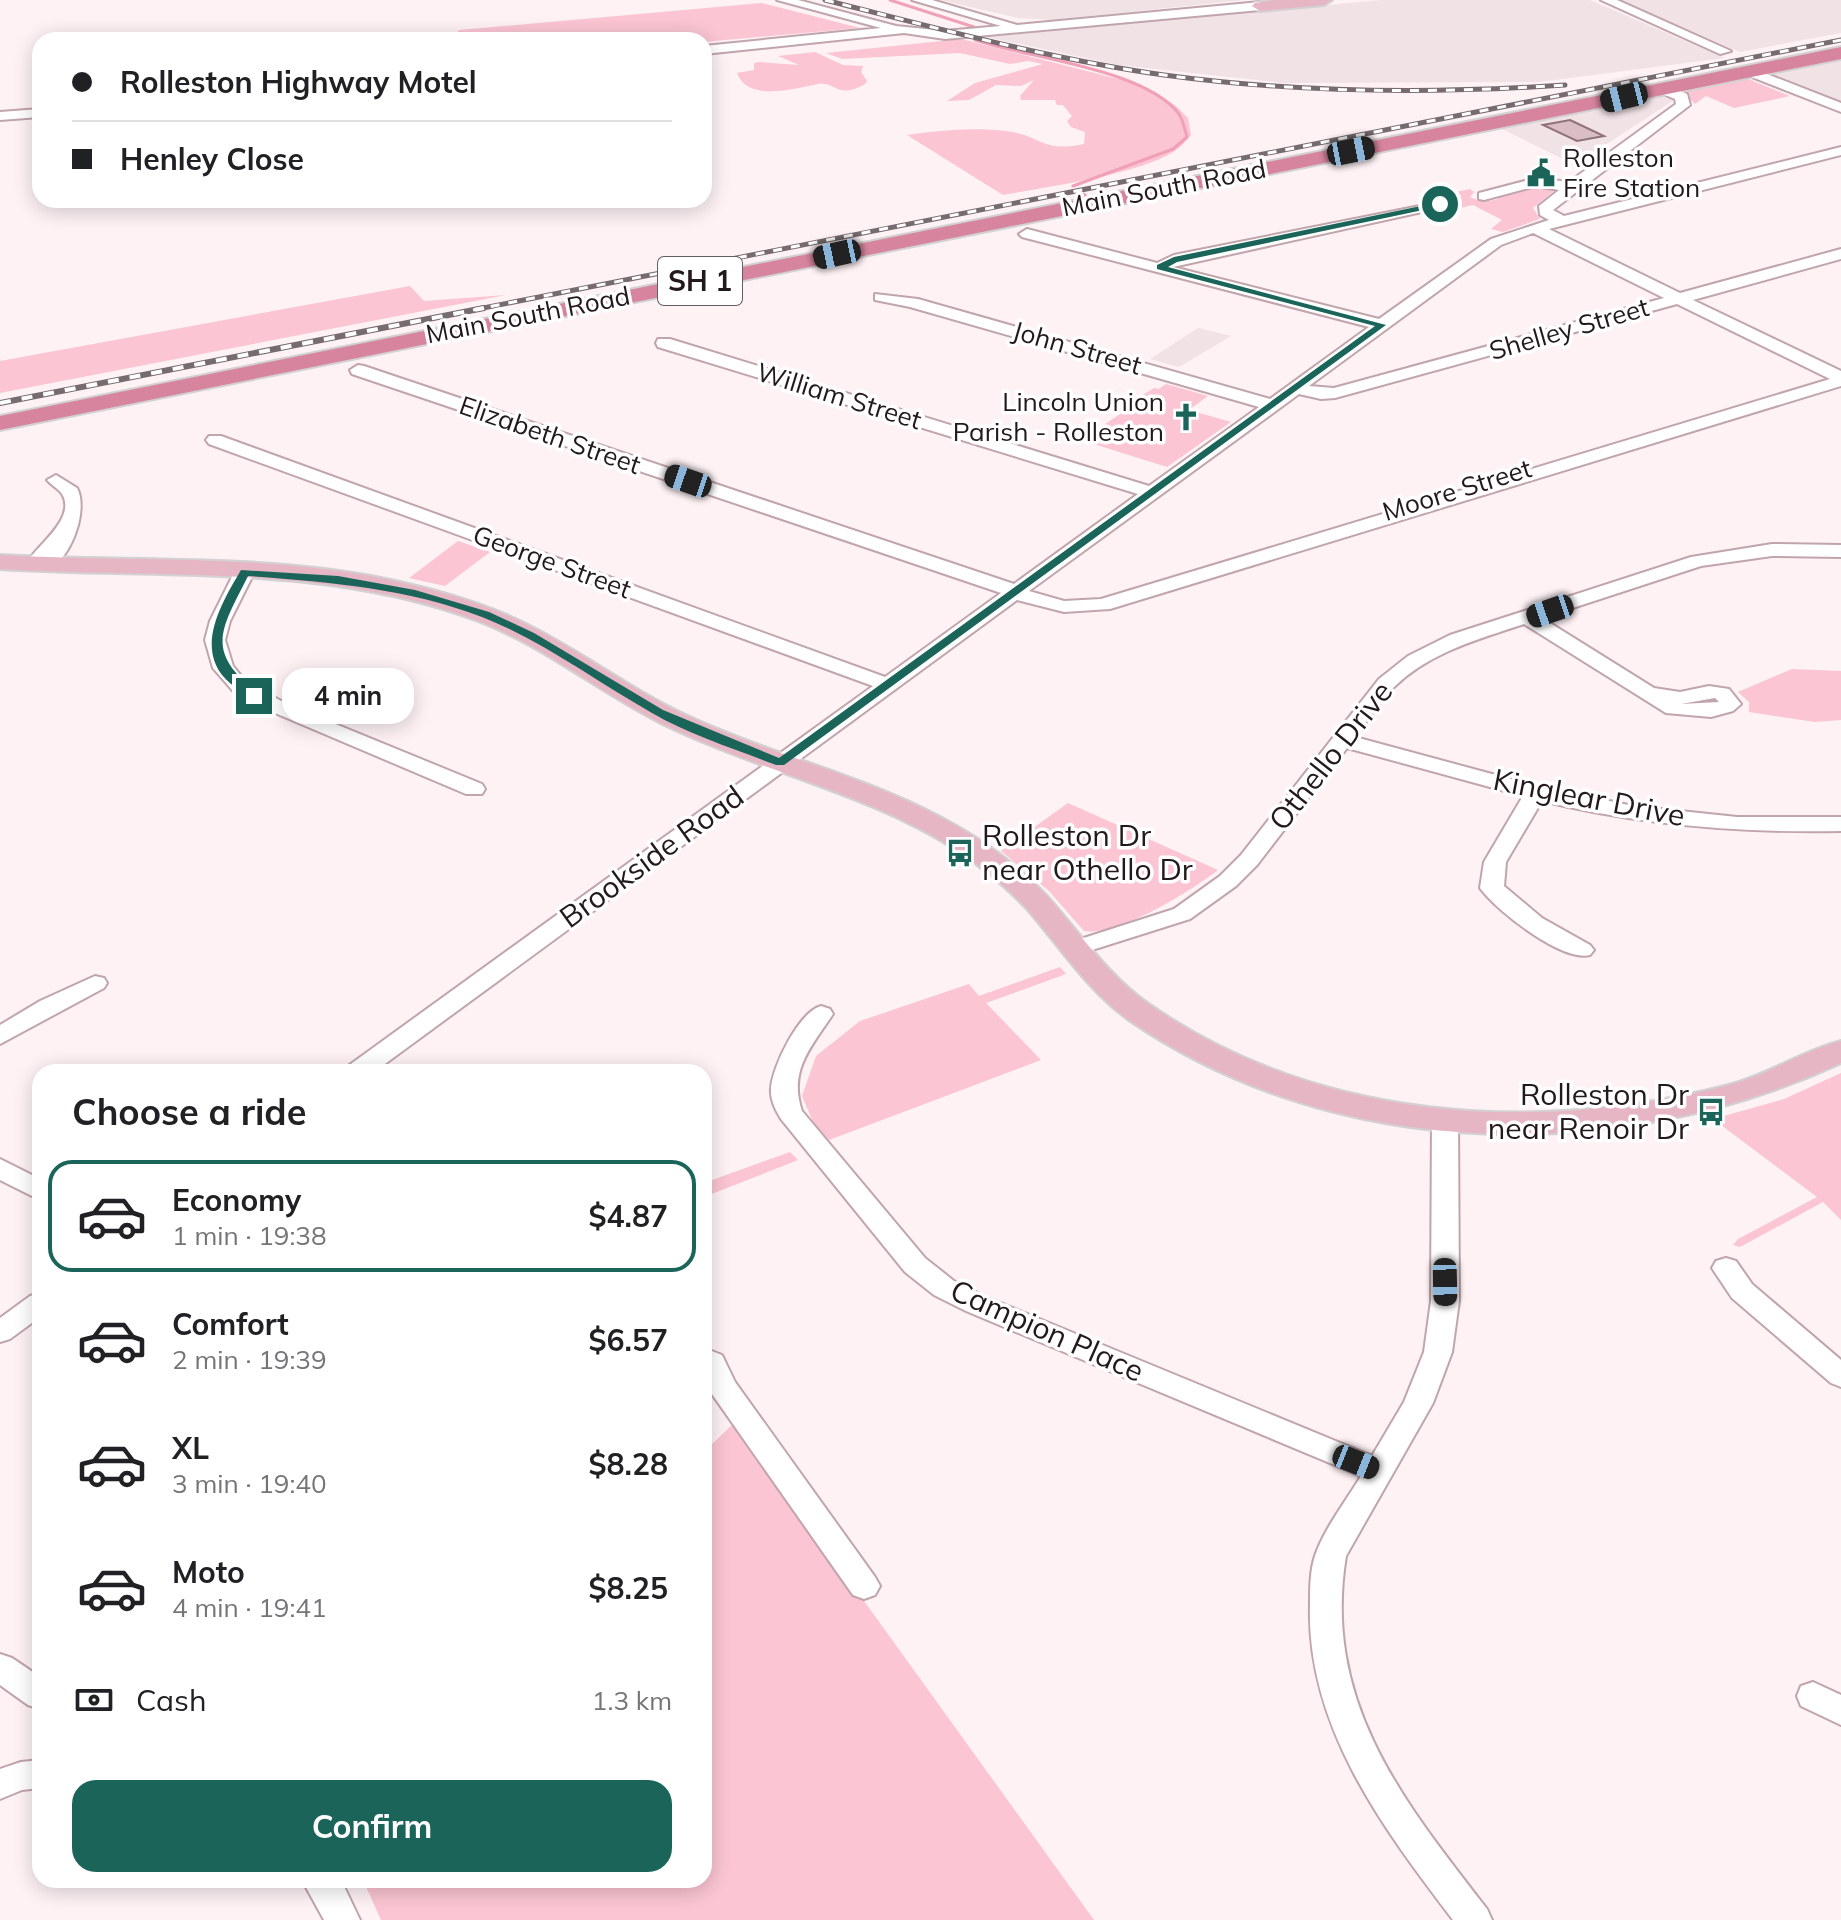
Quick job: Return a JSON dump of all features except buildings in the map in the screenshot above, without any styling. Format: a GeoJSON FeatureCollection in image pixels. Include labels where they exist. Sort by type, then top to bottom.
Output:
{"type":"FeatureCollection","features":[{"type":"Feature","properties":{"kind":"highway","name":"Main South Road"},"geometry":{"type":"LineString","coordinates":[[6,422],[1841,55]]}},
{"type":"Feature","properties":{"kind":"main road"},"geometry":{"type":"LineString","coordinates":[[1270,2],[1324,0]]}},
{"type":"Feature","properties":{"kind":"main road"},"geometry":{"type":"LineString","coordinates":[[0,562],[244,573],[358,582],[415,593],[469,609],[530,635],[659,713],[900,810],[962,841],[1028,894],[1100,979],[1128,1004],[1177,1038],[1223,1061],[1326,1098],[1393,1113],[1445,1119],[1549,1123],[1672,1108],[1754,1088],[1841,1051]]}},
{"type":"Feature","properties":{"kind":"street"},"geometry":{"type":"LineString","coordinates":[[783,0],[932,35],[1270,2]]}},
{"type":"Feature","properties":{"kind":"street"},"geometry":{"type":"LineString","coordinates":[[918,0],[999,20],[1016,29]]}},
{"type":"Feature","properties":{"kind":"street"},"geometry":{"type":"LineString","coordinates":[[1607,0],[1725,51]]}},
{"type":"Feature","properties":{"kind":"street"},"geometry":{"type":"LineString","coordinates":[[712,49],[904,29]]}},
{"type":"Feature","properties":{"kind":"street"},"geometry":{"type":"LineString","coordinates":[[1773,81],[1771,70],[1841,55]]}},
{"type":"Feature","properties":{"kind":"street"},"geometry":{"type":"LineString","coordinates":[[1749,71],[1841,108]]}},
{"type":"Feature","properties":{"kind":"street"},"geometry":{"type":"LineString","coordinates":[[1792,88],[1826,84]]}},
{"type":"Feature","properties":{"kind":"street"},"geometry":{"type":"LineString","coordinates":[[1562,221],[1545,212],[1545,207],[1684,103],[1682,97],[1663,89]]}},
{"type":"Feature","properties":{"kind":"street"},"geometry":{"type":"LineString","coordinates":[[0,116],[32,114]]}},
{"type":"Feature","properties":{"kind":"street","name":"Brookside Road"},"geometry":{"type":"LineString","coordinates":[[368,1064],[1496,242],[1534,228],[1841,151]]}},
{"type":"Feature","properties":{"kind":"street"},"geometry":{"type":"LineString","coordinates":[[1484,196],[1491,191],[1536,182],[1571,187]]}},
{"type":"Feature","properties":{"kind":"street"},"geometry":{"type":"LineString","coordinates":[[1160,267],[1174,260],[1440,204]]}},
{"type":"Feature","properties":{"kind":"street"},"geometry":{"type":"LineString","coordinates":[[1534,228],[1840,377]]}},
{"type":"Feature","properties":{"kind":"street"},"geometry":{"type":"LineString","coordinates":[[1027,234],[1382,325]]}},
{"type":"Feature","properties":{"kind":"street","name":"Shelley Street"},"geometry":{"type":"LineString","coordinates":[[1296,388],[1321,394],[1335,393],[1841,254]]}},
{"type":"Feature","properties":{"kind":"street","name":"John Street"},"geometry":{"type":"LineString","coordinates":[[881,297],[926,306],[1272,405]]}},
{"type":"Feature","properties":{"kind":"street","name":"William Street"},"geometry":{"type":"LineString","coordinates":[[664,343],[1152,493]]}},
{"type":"Feature","properties":{"kind":"street","name":"Elizabeth Street"},"geometry":{"type":"LineString","coordinates":[[358,370],[1015,592]]}},
{"type":"Feature","properties":{"kind":"street","name":"Moore Street"},"geometry":{"type":"LineString","coordinates":[[1015,592],[1059,608],[1103,605],[1840,377]]}},
{"type":"Feature","properties":{"kind":"street","name":"George Street"},"geometry":{"type":"LineString","coordinates":[[215,440],[888,685]]}},
{"type":"Feature","properties":{"kind":"street"},"geometry":{"type":"LineString","coordinates":[[44,565],[60,551],[65,540],[63,535],[73,515],[71,492],[56,480]]}},
{"type":"Feature","properties":{"kind":"street","name":"Othello Drive"},"geometry":{"type":"LineString","coordinates":[[1073,949],[1182,914],[1228,881],[1249,860],[1386,683],[1415,660],[1457,639],[1698,561],[1772,550],[1841,551]]}},
{"type":"Feature","properties":{"kind":"street"},"geometry":{"type":"LineString","coordinates":[[244,573],[220,621],[215,640],[223,668],[240,687],[282,709],[474,789]]}},
{"type":"Feature","properties":{"kind":"street"},"geometry":{"type":"LineString","coordinates":[[1529,618],[1648,693]]}},
{"type":"Feature","properties":{"kind":"street","name":"Kinglear Drive"},"geometry":{"type":"LineString","coordinates":[[1342,740],[1536,792],[1662,818],[1841,824]]}},
{"type":"Feature","properties":{"kind":"street"},"geometry":{"type":"LineString","coordinates":[[1536,792],[1495,862],[1492,888],[1516,911],[1557,939],[1582,950]]}},
{"type":"Feature","properties":{"kind":"street"},"geometry":{"type":"LineString","coordinates":[[0,1036],[95,983]]}},
{"type":"Feature","properties":{"kind":"street","name":"Campion Place"},"geometry":{"type":"LineString","coordinates":[[821,1014],[800,1042],[787,1070],[783,1088],[788,1109],[816,1148],[928,1277],[976,1304],[1378,1471]]}},
{"type":"Feature","properties":{"kind":"street"},"geometry":{"type":"LineString","coordinates":[[1445,1119],[1443,1324],[1431,1377],[1331,1555],[1325,1609],[1328,1653],[1351,1731],[1372,1776],[1405,1830],[1469,1918]]}},
{"type":"Feature","properties":{"kind":"street"},"geometry":{"type":"LineString","coordinates":[[0,1168],[32,1186]]}},
{"type":"Feature","properties":{"kind":"street"},"geometry":{"type":"LineString","coordinates":[[1726,1268],[1742,1291],[1841,1376]]}},
{"type":"Feature","properties":{"kind":"street"},"geometry":{"type":"LineString","coordinates":[[0,1332],[32,1309]]}},
{"type":"Feature","properties":{"kind":"street"},"geometry":{"type":"LineString","coordinates":[[712,1368],[722,1388],[864,1586]]}},
{"type":"Feature","properties":{"kind":"street"},"geometry":{"type":"LineString","coordinates":[[0,1667],[32,1689]]}},
{"type":"Feature","properties":{"kind":"street"},"geometry":{"type":"LineString","coordinates":[[0,1784],[32,1775]]}},
{"type":"Feature","properties":{"kind":"street"},"geometry":{"type":"LineString","coordinates":[[324,1888],[342,1920]]}},
{"type":"Feature","properties":{"kind":"shaded area"},"geometry":{"type":"Polygon","coordinates":[[[940,0],[1245,0],[1052,20],[1018,18],[940,0]]]}},
{"type":"Feature","properties":{"kind":"shaded area"},"geometry":{"type":"Polygon","coordinates":[[[1381,0],[1590,0],[1725,58],[1539,82],[1283,83],[1119,65],[986,37],[1381,0]]]}},
{"type":"Feature","properties":{"kind":"shaded area"},"geometry":{"type":"Polygon","coordinates":[[[1618,0],[1841,0],[1841,33],[1740,52],[1618,0]]]}},
{"type":"Feature","properties":{"kind":"shaded area"},"geometry":{"type":"Polygon","coordinates":[[[762,3],[860,28],[712,41],[712,32],[457,32],[762,3]]]}},
{"type":"Feature","properties":{"kind":"shaded area"},"geometry":{"type":"Polygon","coordinates":[[[961,39],[1142,85],[1176,106],[1188,118],[1191,135],[1173,152],[1138,167],[1003,195],[907,135],[994,130],[1018,133],[1050,145],[1084,144],[1085,132],[1071,127],[1067,121],[1072,116],[1063,105],[1057,105],[1055,100],[1021,100],[1020,96],[1034,80],[1021,86],[996,85],[969,100],[947,101],[975,83],[1043,64],[1028,61],[1010,64],[960,53],[842,59],[826,53],[961,39]]]}},
{"type":"Feature","properties":{"kind":"shaded area"},"geometry":{"type":"Polygon","coordinates":[[[815,52],[843,65],[863,66],[861,72],[867,81],[849,90],[818,84],[762,91],[751,88],[737,73],[754,70],[754,63],[760,62],[799,65],[778,56],[815,52]]]}},
{"type":"Feature","properties":{"kind":"shaded area"},"geometry":{"type":"Polygon","coordinates":[[[1841,58],[1841,102],[1768,74],[1841,58]]]}},
{"type":"Feature","properties":{"kind":"shaded area"},"geometry":{"type":"Polygon","coordinates":[[[1743,77],[1790,96],[1734,108],[1706,96],[1695,104],[1682,92],[1743,77]]]}},
{"type":"Feature","properties":{"kind":"shaded area"},"geometry":{"type":"Polygon","coordinates":[[[1657,96],[1674,100],[1575,165],[1496,126],[1657,96]]]}},
{"type":"Feature","properties":{"kind":"shaded area"},"geometry":{"type":"Polygon","coordinates":[[[1540,185],[1555,190],[1533,208],[1540,219],[1503,232],[1491,229],[1502,220],[1473,205],[1456,209],[1451,201],[1431,197],[1470,189],[1474,192],[1470,197],[1491,201],[1498,199],[1498,195],[1540,185]]]}},
{"type":"Feature","properties":{"kind":"shaded area"},"geometry":{"type":"Polygon","coordinates":[[[410,286],[424,301],[506,295],[0,393],[0,361],[410,286]]]}},
{"type":"Feature","properties":{"kind":"shaded area"},"geometry":{"type":"Polygon","coordinates":[[[1198,328],[1231,336],[1179,367],[1150,359],[1198,328]]]}},
{"type":"Feature","properties":{"kind":"shaded area"},"geometry":{"type":"Polygon","coordinates":[[[1166,384],[1208,396],[1189,410],[1231,422],[1167,467],[1081,440],[1146,397],[1143,395],[1166,384]]]}},
{"type":"Feature","properties":{"kind":"shaded area"},"geometry":{"type":"Polygon","coordinates":[[[458,541],[490,552],[445,586],[409,578],[458,541]]]}},
{"type":"Feature","properties":{"kind":"shaded area"},"geometry":{"type":"Polygon","coordinates":[[[1792,669],[1841,671],[1841,720],[1815,722],[1749,712],[1749,702],[1738,692],[1792,669]]]}},
{"type":"Feature","properties":{"kind":"shaded area"},"geometry":{"type":"Polygon","coordinates":[[[1068,803],[1218,870],[1134,920],[1098,931],[1084,931],[1049,891],[1001,851],[1068,803]]]}},
{"type":"Feature","properties":{"kind":"shaded area"},"geometry":{"type":"Polygon","coordinates":[[[1060,967],[1066,974],[986,1003],[1041,1060],[829,1140],[813,1122],[802,1096],[816,1056],[860,1021],[969,984],[979,996],[1060,967]]]}},
{"type":"Feature","properties":{"kind":"shaded area"},"geometry":{"type":"Polygon","coordinates":[[[1841,1073],[1841,1220],[1823,1202],[1740,1247],[1733,1245],[1738,1239],[1817,1197],[1713,1119],[1784,1099],[1841,1073]]]}},
{"type":"Feature","properties":{"kind":"shaded area"},"geometry":{"type":"Polygon","coordinates":[[[790,1152],[798,1160],[712,1194],[712,1180],[790,1152]]]}},
{"type":"Feature","properties":{"kind":"shaded area"},"geometry":{"type":"Polygon","coordinates":[[[735,1422],[1094,1920],[381,1920],[367,1888],[712,1888],[712,1444],[735,1422]]]}},
{"type":"Feature","properties":{"kind":"waterway"},"geometry":{"type":"LineString","coordinates":[[890,0],[974,27]]}},
{"type":"Feature","properties":{"kind":"waterway"},"geometry":{"type":"LineString","coordinates":[[975,40],[1113,76],[1163,99],[1179,114],[1187,137],[1173,149],[1073,186]]}},
{"type":"Feature","properties":{"kind":"waterway"},"geometry":{"type":"LineString","coordinates":[[1082,193],[1089,198]]}},
{"type":"Feature","properties":{"kind":"railway"},"geometry":{"type":"LineString","coordinates":[[825,0],[1036,52],[1214,81],[1364,90],[1465,90],[1565,85]]}},
{"type":"Feature","properties":{"kind":"railway"},"geometry":{"type":"LineString","coordinates":[[473,310],[1841,40]]}},
{"type":"Feature","properties":{"kind":"railway"},"geometry":{"type":"LineString","coordinates":[[0,403],[484,308]]}},
{"type":"Feature","properties":{"kind":"place","name":"Rolleston Fire Station"},"geometry":{"type":"Point","coordinates":[1541,173]}},
{"type":"Feature","properties":{"kind":"place","name":"Lincoln Union Parish - Rolleston"},"geometry":{"type":"Point","coordinates":[1186,417]}},
{"type":"Feature","properties":{"kind":"place","name":"Rolleston Dr near Othello Dr"},"geometry":{"type":"Point","coordinates":[960,853]}},
{"type":"Feature","properties":{"kind":"place","name":"Rolleston Dr near Renoir Dr"},"geometry":{"type":"Point","coordinates":[1711,1112]}},
{"type":"Feature","properties":{"kind":"route"},"geometry":{"type":"LineString","coordinates":[[254,696],[230,677],[215,648],[220,621],[244,573],[338,579],[415,593],[485,614],[530,635],[659,713],[780,763],[1382,325],[1160,267],[1174,260],[1440,204]]}}]}
